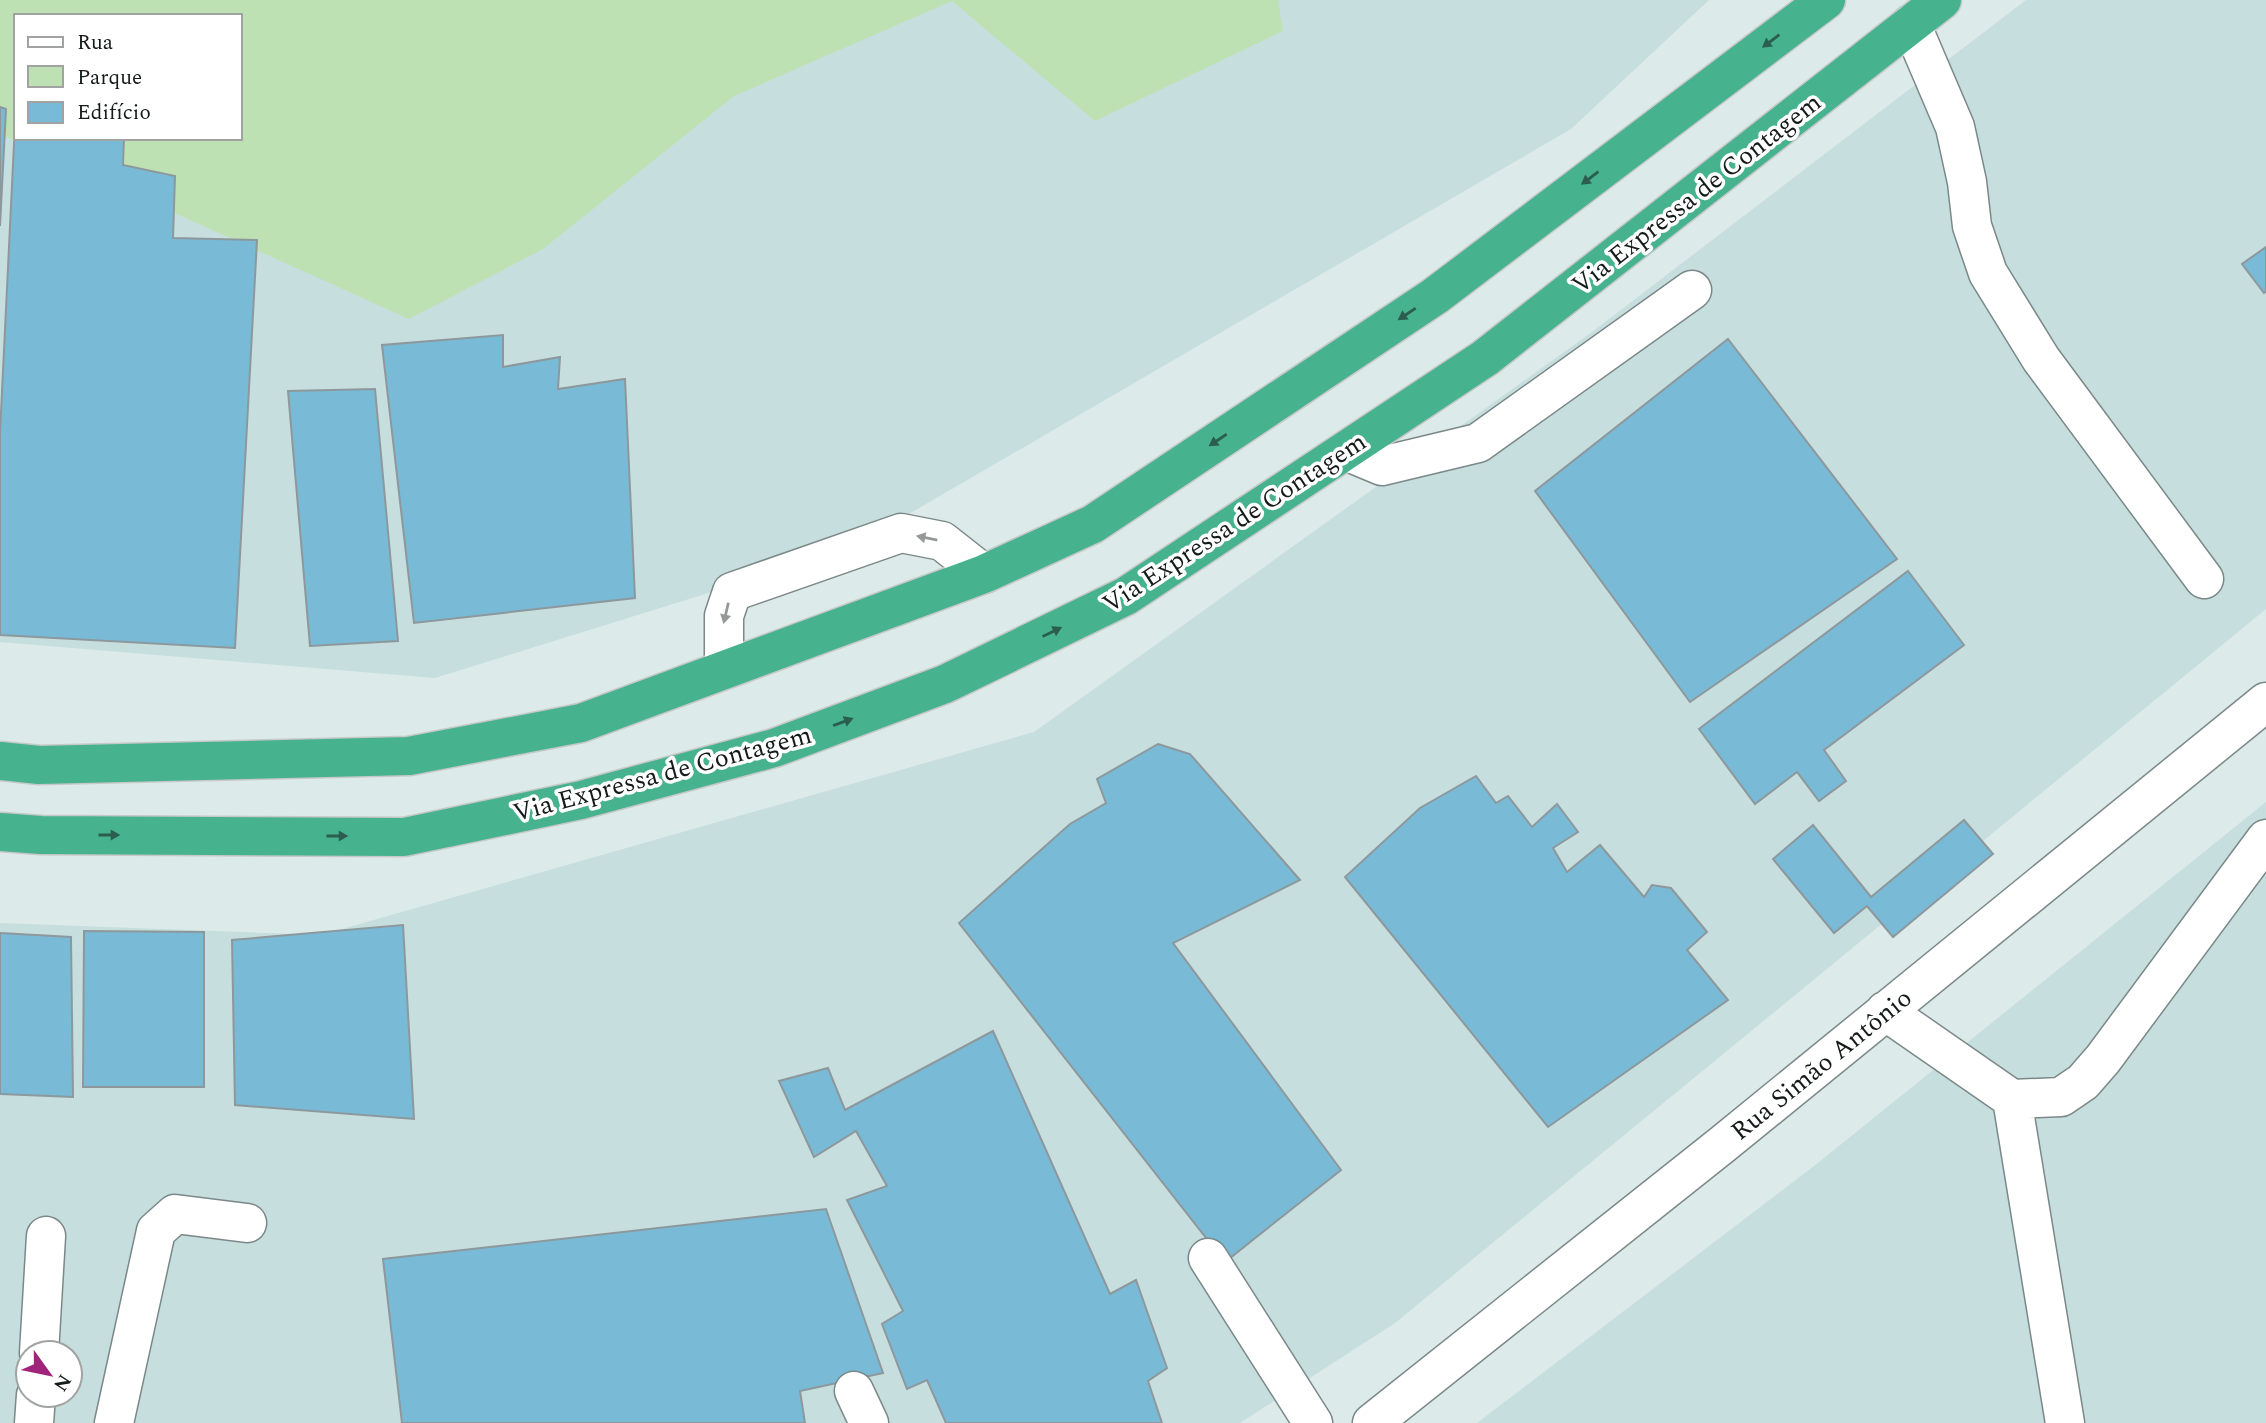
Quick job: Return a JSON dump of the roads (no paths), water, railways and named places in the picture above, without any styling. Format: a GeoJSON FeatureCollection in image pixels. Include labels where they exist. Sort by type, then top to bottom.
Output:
{"type":"FeatureCollection","features":[{"type":"Feature","properties":{"kind":"highway"},"geometry":{"type":"LineString","coordinates":[[0,761],[39,765],[409,756],[581,723],[984,574],[1094,524],[1435,296],[1826,0]]}},
{"type":"Feature","properties":{"kind":"highway","name":"Via Expressa de Contagem"},"geometry":{"type":"LineString","coordinates":[[0,832],[41,835],[404,837],[581,800],[774,748],[945,684],[1126,596],[1485,358],[1942,0]]}},
{"type":"Feature","properties":{"kind":"street"},"geometry":{"type":"LineString","coordinates":[[1911,24],[1955,127],[1967,182],[1972,226],[1989,273],[2041,359],[2204,579]]}},
{"type":"Feature","properties":{"kind":"street"},"geometry":{"type":"LineString","coordinates":[[1346,451],[1382,466],[1478,443],[1692,290]]}},
{"type":"Feature","properties":{"kind":"street"},"geometry":{"type":"LineString","coordinates":[[724,669],[723,616],[732,592],[901,533],[942,541],[984,574]]}},
{"type":"Feature","properties":{"kind":"street","name":"Rua Simão Antônio"},"geometry":{"type":"LineString","coordinates":[[1372,1423],[1723,1144],[2266,702]]}},
{"type":"Feature","properties":{"kind":"street"},"geometry":{"type":"LineString","coordinates":[[1885,1012],[2012,1099],[2061,1097],[2083,1082],[2266,839]]}},
{"type":"Feature","properties":{"kind":"street"},"geometry":{"type":"LineString","coordinates":[[2012,1099],[2065,1423]]}},
{"type":"Feature","properties":{"kind":"street"},"geometry":{"type":"LineString","coordinates":[[114,1423],[156,1231],[175,1214],[247,1223]]}},
{"type":"Feature","properties":{"kind":"street"},"geometry":{"type":"LineString","coordinates":[[40,1339],[46,1236]]}},
{"type":"Feature","properties":{"kind":"street"},"geometry":{"type":"LineString","coordinates":[[1208,1258],[1313,1423]]}}]}
